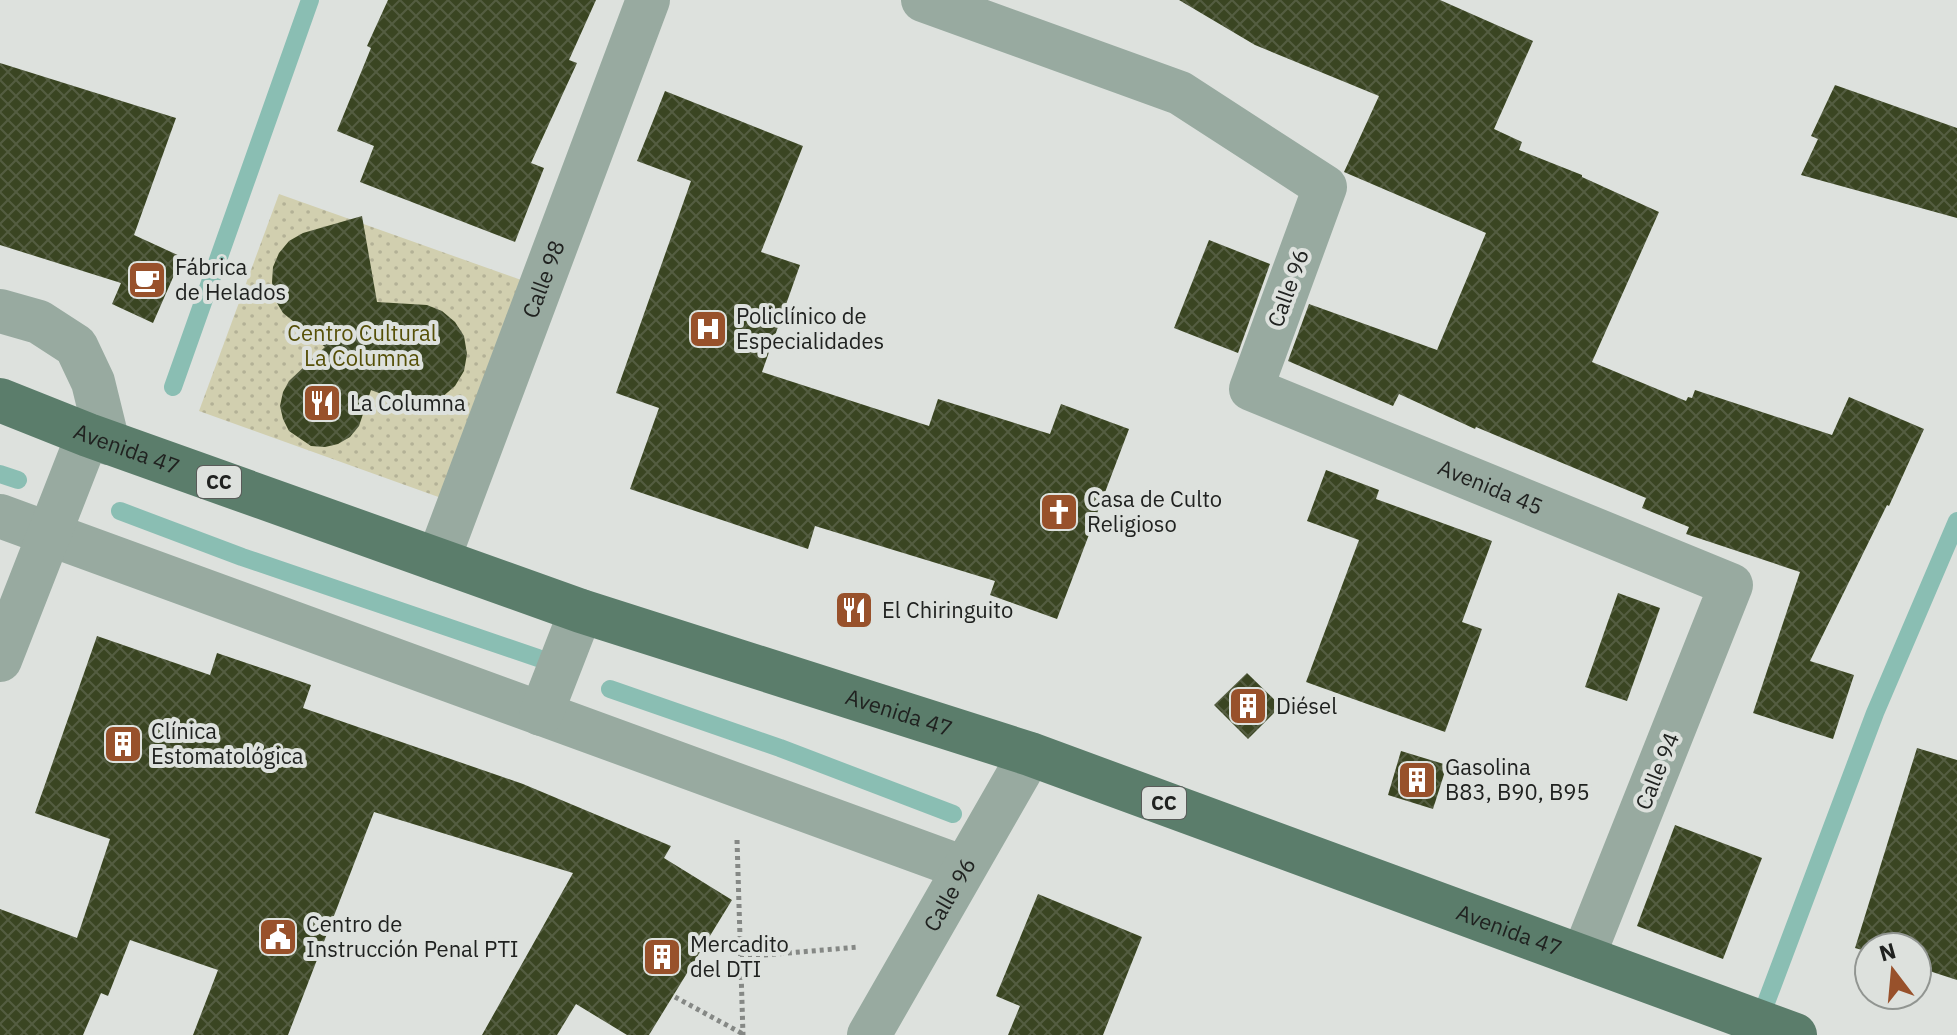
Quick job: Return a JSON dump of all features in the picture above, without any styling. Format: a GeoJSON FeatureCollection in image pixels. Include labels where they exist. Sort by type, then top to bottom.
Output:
{"type":"FeatureCollection","features":[{"type":"Feature","properties":{"kind":"main road","name":"Avenida 47"},"geometry":{"type":"LineString","coordinates":[[0,400],[98,439],[581,611],[1030,754],[1788,1033]]}},
{"type":"Feature","properties":{"kind":"street","name":"Calle 98"},"geometry":{"type":"LineString","coordinates":[[438,560],[648,0]]}},
{"type":"Feature","properties":{"kind":"street","name":"Calle 96"},"geometry":{"type":"LineString","coordinates":[[923,0],[1180,93],[1325,187],[1251,389]]}},
{"type":"Feature","properties":{"kind":"street"},"geometry":{"type":"LineString","coordinates":[[0,311],[39,322],[76,346],[93,382],[98,439],[49,534],[0,660]]}},
{"type":"Feature","properties":{"kind":"street","name":"Avenida 45"},"geometry":{"type":"LineString","coordinates":[[1251,389],[1731,585]]}},
{"type":"Feature","properties":{"kind":"street"},"geometry":{"type":"LineString","coordinates":[[0,516],[964,868]]}},
{"type":"Feature","properties":{"kind":"street","name":"Calle 94"},"geometry":{"type":"LineString","coordinates":[[1583,957],[1731,585]]}},
{"type":"Feature","properties":{"kind":"street"},"geometry":{"type":"LineString","coordinates":[[541,714],[581,611]]}},
{"type":"Feature","properties":{"kind":"street","name":"Calle 96"},"geometry":{"type":"LineString","coordinates":[[869,1035],[1030,754]]}},
{"type":"Feature","properties":{"kind":"path"},"geometry":{"type":"LineString","coordinates":[[735,784],[743,1035]]}},
{"type":"Feature","properties":{"kind":"path"},"geometry":{"type":"LineString","coordinates":[[740,957],[871,946],[930,927]]}},
{"type":"Feature","properties":{"kind":"path"},"geometry":{"type":"LineString","coordinates":[[675,997],[743,1035]]}},
{"type":"Feature","properties":{"kind":"green space","name":"Centro Cultural La Columna"},"geometry":{"type":"Polygon","coordinates":[[[279,194],[524,281],[444,499],[199,411],[279,194]]]}},
{"type":"Feature","properties":{"kind":"building"},"geometry":{"type":"Polygon","coordinates":[[[388,0],[596,0],[569,60],[577,63],[531,163],[544,168],[515,242],[360,182],[374,146],[337,131],[371,48],[367,46],[388,0]]]}},
{"type":"Feature","properties":{"kind":"building"},"geometry":{"type":"Polygon","coordinates":[[[1179,0],[1440,0],[1533,41],[1494,129],[1522,142],[1519,150],[1582,175],[1659,212],[1592,362],[1686,401],[1688,397],[1692,398],[1695,390],[1832,435],[1849,397],[1924,429],[1889,506],[1810,661],[1854,675],[1833,739],[1753,713],[1800,572],[1686,534],[1689,527],[1642,508],[1646,498],[1475,429],[1399,394],[1393,406],[1288,361],[1309,304],[1437,350],[1486,233],[1344,172],[1379,96],[1255,45],[1179,0]]]}},
{"type":"Feature","properties":{"kind":"building"},"geometry":{"type":"Polygon","coordinates":[[[0,63],[176,118],[134,235],[182,257],[153,323],[112,304],[121,283],[0,245],[0,63]]]}},
{"type":"Feature","properties":{"kind":"building"},"geometry":{"type":"Polygon","coordinates":[[[1835,85],[1957,128],[1957,218],[1801,175],[1818,139],[1811,136],[1835,85]]]}},
{"type":"Feature","properties":{"kind":"building"},"geometry":{"type":"Polygon","coordinates":[[[665,91],[803,146],[761,252],[800,265],[762,372],[929,426],[938,399],[1050,434],[1061,404],[1129,429],[1057,619],[990,595],[995,581],[815,526],[808,549],[630,489],[659,408],[616,393],[691,181],[637,161],[665,91]]]}},
{"type":"Feature","properties":{"kind":"building"},"geometry":{"type":"Polygon","coordinates":[[[362,216],[377,302],[427,305],[442,311],[455,322],[464,336],[467,354],[464,371],[455,386],[441,398],[425,403],[408,404],[371,390],[359,426],[350,437],[325,447],[311,446],[289,431],[280,406],[289,381],[325,347],[283,313],[274,298],[273,267],[289,241],[303,233],[362,216]]]}},
{"type":"Feature","properties":{"kind":"building"},"geometry":{"type":"Polygon","coordinates":[[[1209,240],[1270,264],[1238,353],[1174,328],[1209,240]]]}},
{"type":"Feature","properties":{"kind":"building"},"geometry":{"type":"Polygon","coordinates":[[[1326,470],[1379,490],[1376,499],[1492,541],[1462,622],[1482,629],[1445,732],[1306,682],[1359,540],[1307,521],[1326,470]]]}},
{"type":"Feature","properties":{"kind":"building"},"geometry":{"type":"Polygon","coordinates":[[[1618,593],[1660,608],[1627,701],[1585,687],[1618,593]]]}},
{"type":"Feature","properties":{"kind":"building"},"geometry":{"type":"Polygon","coordinates":[[[97,636],[210,675],[217,653],[311,685],[303,708],[523,784],[671,846],[664,858],[732,900],[649,1035],[627,1035],[576,1004],[557,1035],[482,1035],[573,873],[374,812],[288,1035],[193,1035],[218,970],[130,940],[108,996],[101,993],[83,1035],[0,1035],[0,909],[77,938],[110,839],[35,813],[97,636]]]}},
{"type":"Feature","properties":{"kind":"building","name":"Diésel"},"geometry":{"type":"Polygon","coordinates":[[[1247,673],[1281,706],[1248,739],[1214,705],[1247,673]]]}},
{"type":"Feature","properties":{"kind":"building"},"geometry":{"type":"Polygon","coordinates":[[[1917,748],[1957,760],[1957,980],[1933,972],[1933,931],[1860,931],[1917,748]]]}},
{"type":"Feature","properties":{"kind":"building","name":"Gasolina B83, B90, B95"},"geometry":{"type":"Polygon","coordinates":[[[1401,751],[1447,765],[1433,809],[1388,795],[1401,751]]]}},
{"type":"Feature","properties":{"kind":"building"},"geometry":{"type":"Polygon","coordinates":[[[1675,825],[1762,858],[1723,959],[1637,926],[1675,825]]]}},
{"type":"Feature","properties":{"kind":"building"},"geometry":{"type":"Polygon","coordinates":[[[1038,894],[1142,937],[1103,1035],[1008,1035],[1020,1006],[996,996],[1038,894]]]}},
{"type":"Feature","properties":{"kind":"waterway"},"geometry":{"type":"LineString","coordinates":[[173,387],[310,0]]}},
{"type":"Feature","properties":{"kind":"waterway"},"geometry":{"type":"LineString","coordinates":[[0,474],[18,480]]}},
{"type":"Feature","properties":{"kind":"waterway"},"geometry":{"type":"LineString","coordinates":[[120,511],[242,557],[538,658]]}},
{"type":"Feature","properties":{"kind":"waterway"},"geometry":{"type":"LineString","coordinates":[[1758,1024],[1875,713],[1957,521]]}},
{"type":"Feature","properties":{"kind":"waterway"},"geometry":{"type":"LineString","coordinates":[[610,689],[780,748],[953,814]]}},
{"type":"Feature","properties":{"kind":"place","name":"Fábrica de Helados"},"geometry":{"type":"Point","coordinates":[147,280]}},
{"type":"Feature","properties":{"kind":"place","name":"Policlínico de Especialidades"},"geometry":{"type":"Point","coordinates":[708,329]}},
{"type":"Feature","properties":{"kind":"place","name":"La Columna"},"geometry":{"type":"Point","coordinates":[322,403]}},
{"type":"Feature","properties":{"kind":"place","name":"Casa de Culto Religioso"},"geometry":{"type":"Point","coordinates":[1059,512]}},
{"type":"Feature","properties":{"kind":"place","name":"El Chiringuito"},"geometry":{"type":"Point","coordinates":[854,610]}},
{"type":"Feature","properties":{"kind":"place","name":"Diésel"},"geometry":{"type":"Point","coordinates":[1248,706]}},
{"type":"Feature","properties":{"kind":"place","name":"Clínica Estomatológica"},"geometry":{"type":"Point","coordinates":[123,744]}},
{"type":"Feature","properties":{"kind":"place","name":"Gasolina B83, B90, B95"},"geometry":{"type":"Point","coordinates":[1417,780]}},
{"type":"Feature","properties":{"kind":"place","name":"Centro de Instrucción Penal PTI"},"geometry":{"type":"Point","coordinates":[278,937]}},
{"type":"Feature","properties":{"kind":"place","name":"Mercadito del DTI"},"geometry":{"type":"Point","coordinates":[662,957]}}]}
